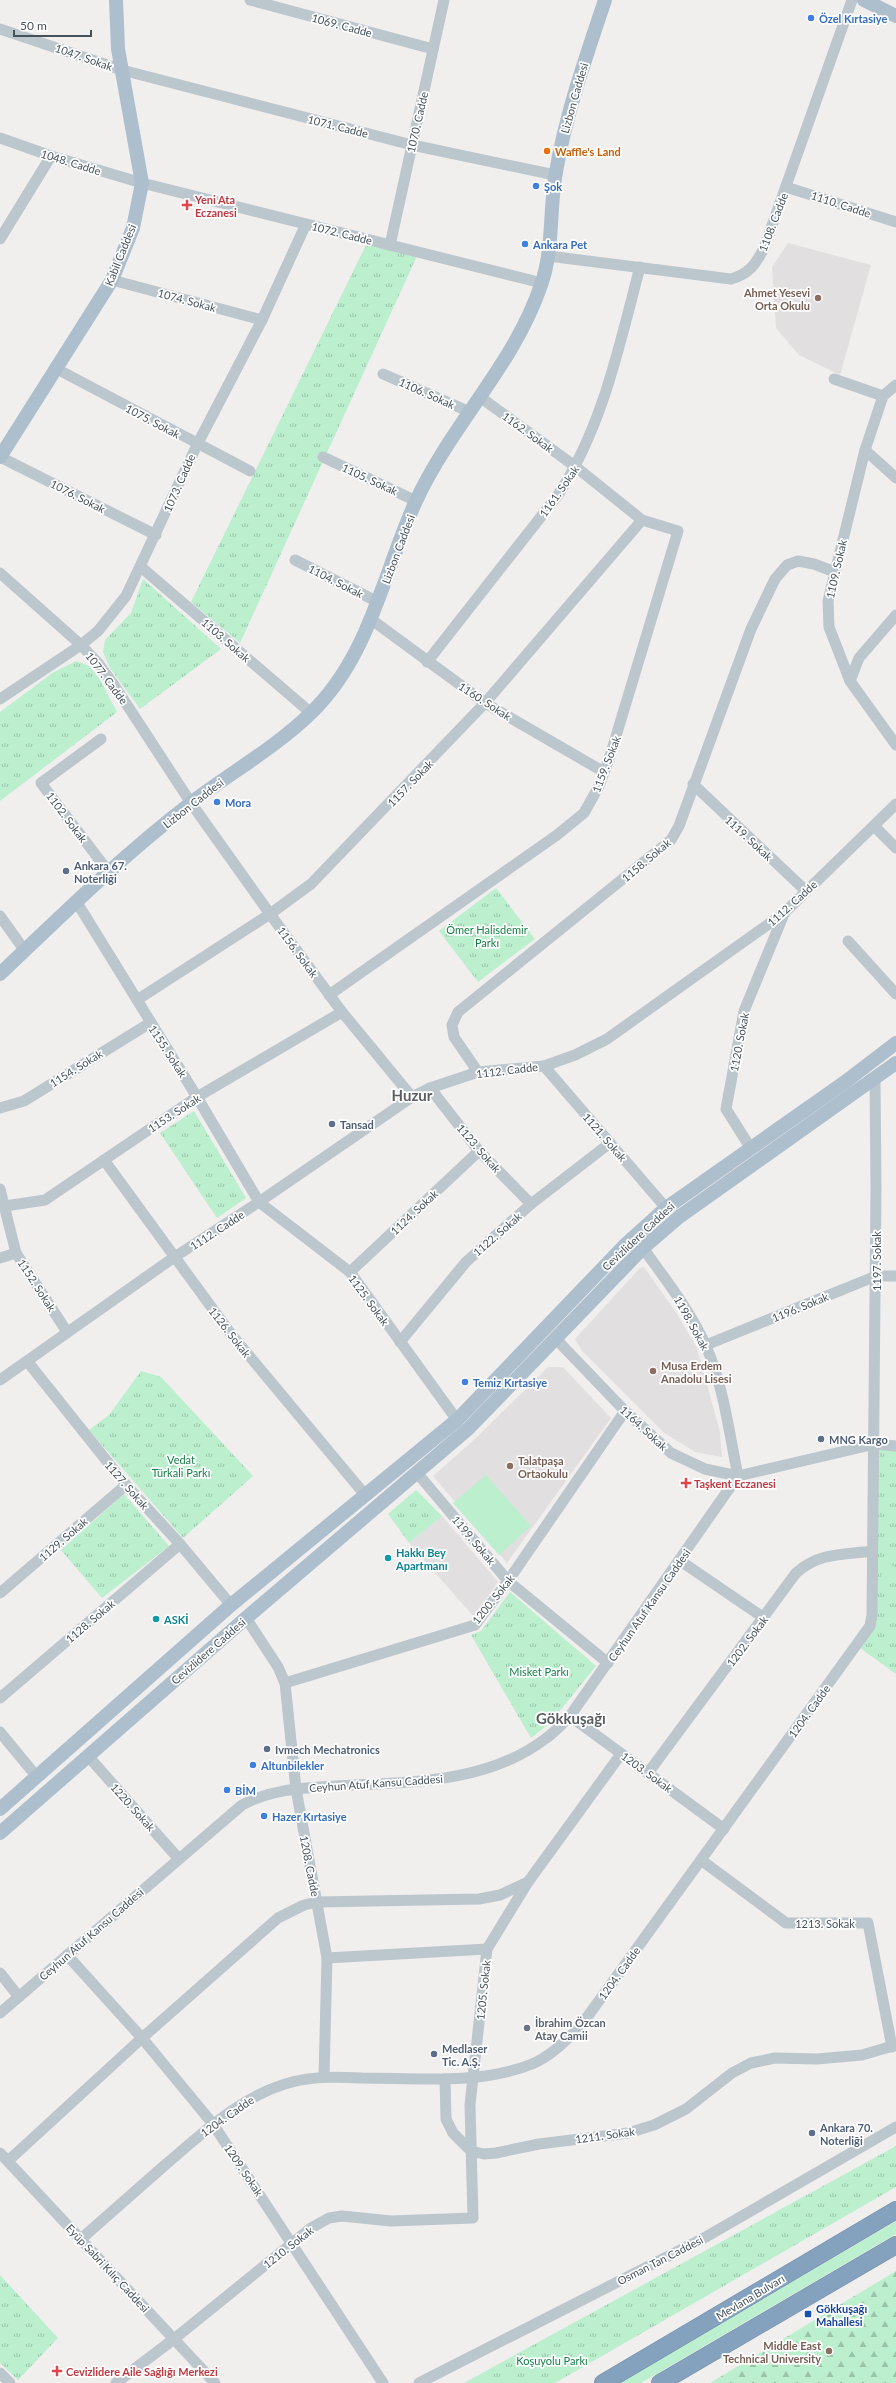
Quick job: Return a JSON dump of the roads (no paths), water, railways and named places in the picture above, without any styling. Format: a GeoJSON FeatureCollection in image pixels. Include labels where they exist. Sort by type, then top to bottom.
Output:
{"type":"FeatureCollection","features":[{"type":"Feature","properties":{"kind":"highway","name":"Mevlana Bulvarı"},"geometry":{"type":"LineString","coordinates":[[603,2383],[896,2210]]}},
{"type":"Feature","properties":{"kind":"highway"},"geometry":{"type":"LineString","coordinates":[[660,2383],[896,2245]]}},
{"type":"Feature","properties":{"kind":"main road","name":"Kabil Caddesi"},"geometry":{"type":"LineString","coordinates":[[0,457],[112,280],[134,228],[142,183],[115,28],[116,0]]}},
{"type":"Feature","properties":{"kind":"main road","name":"Lizbon Caddesi"},"geometry":{"type":"LineString","coordinates":[[0,974],[108,871],[191,803],[311,713],[336,683],[356,653],[372,620],[416,501],[432,471],[520,334],[542,283],[548,256],[555,176],[573,98],[604,0]]}},
{"type":"Feature","properties":{"kind":"main road"},"geometry":{"type":"LineString","coordinates":[[864,0],[896,16]]}},
{"type":"Feature","properties":{"kind":"main road","name":"Cevizlidere Caddesi"},"geometry":{"type":"LineString","coordinates":[[0,1809],[231,1606],[457,1420],[624,1246],[666,1208],[896,1043]]}},
{"type":"Feature","properties":{"kind":"main road"},"geometry":{"type":"LineString","coordinates":[[874,1060],[875,1079]]}},
{"type":"Feature","properties":{"kind":"main road","name":"Cevizlidere Caddesi"},"geometry":{"type":"LineString","coordinates":[[0,1833],[246,1618],[418,1474],[468,1429],[643,1248],[679,1217],[875,1079],[896,1062]]}},
{"type":"Feature","properties":{"kind":"main road"},"geometry":{"type":"LineString","coordinates":[[409,1461],[418,1474]]}},
{"type":"Feature","properties":{"kind":"street","name":"1069. Cadde"},"geometry":{"type":"LineString","coordinates":[[250,0],[433,49]]}},
{"type":"Feature","properties":{"kind":"street","name":"1070. Cadde"},"geometry":{"type":"LineString","coordinates":[[390,245],[444,0]]}},
{"type":"Feature","properties":{"kind":"street","name":"1108. Cadde"},"geometry":{"type":"LineString","coordinates":[[548,256],[731,279],[742,276],[750,270],[758,260],[786,187],[852,0]]}},
{"type":"Feature","properties":{"kind":"street","name":"1047. Sokak"},"geometry":{"type":"LineString","coordinates":[[0,29],[122,70]]}},
{"type":"Feature","properties":{"kind":"street","name":"1071. Cadde"},"geometry":{"type":"LineString","coordinates":[[122,70],[412,145],[555,176]]}},
{"type":"Feature","properties":{"kind":"street","name":"1048. Cadde"},"geometry":{"type":"LineString","coordinates":[[0,138],[51,156],[142,183]]}},
{"type":"Feature","properties":{"kind":"street"},"geometry":{"type":"LineString","coordinates":[[0,239],[51,156]]}},
{"type":"Feature","properties":{"kind":"street","name":"1072. Cadde"},"geometry":{"type":"LineString","coordinates":[[142,183],[542,283]]}},
{"type":"Feature","properties":{"kind":"street","name":"1110. Cadde"},"geometry":{"type":"LineString","coordinates":[[786,187],[896,222]]}},
{"type":"Feature","properties":{"kind":"street","name":"1073. Cadde"},"geometry":{"type":"LineString","coordinates":[[0,698],[81,645],[98,631],[114,613],[126,596],[141,567],[197,445],[262,320],[306,224]]}},
{"type":"Feature","properties":{"kind":"street","name":"1161. Sokak"},"geometry":{"type":"LineString","coordinates":[[427,662],[558,495],[576,467],[603,405],[640,267]]}},
{"type":"Feature","properties":{"kind":"street","name":"1074. Sokak"},"geometry":{"type":"LineString","coordinates":[[112,280],[262,320]]}},
{"type":"Feature","properties":{"kind":"street","name":"1075. Sokak"},"geometry":{"type":"LineString","coordinates":[[57,369],[197,445],[250,471]]}},
{"type":"Feature","properties":{"kind":"street","name":"1106. Sokak"},"geometry":{"type":"LineString","coordinates":[[383,374],[470,412]]}},
{"type":"Feature","properties":{"kind":"street"},"geometry":{"type":"LineString","coordinates":[[834,379],[883,396],[896,385]]}},
{"type":"Feature","properties":{"kind":"street","name":"1109. Sokak"},"geometry":{"type":"LineString","coordinates":[[883,396],[865,450],[828,601],[829,627],[850,681],[896,745]]}},
{"type":"Feature","properties":{"kind":"street","name":"1162. Sokak"},"geometry":{"type":"LineString","coordinates":[[480,397],[576,467]]}},
{"type":"Feature","properties":{"kind":"street"},"geometry":{"type":"LineString","coordinates":[[865,450],[896,478]]}},
{"type":"Feature","properties":{"kind":"street","name":"1076. Sokak"},"geometry":{"type":"LineString","coordinates":[[0,457],[156,535]]}},
{"type":"Feature","properties":{"kind":"street","name":"1105. Sokak"},"geometry":{"type":"LineString","coordinates":[[323,457],[416,501]]}},
{"type":"Feature","properties":{"kind":"street","name":"1159. Sokak"},"geometry":{"type":"LineString","coordinates":[[329,995],[557,835],[584,813],[599,786],[678,531],[642,520],[576,467]]}},
{"type":"Feature","properties":{"kind":"street","name":"1157. Sokak"},"geometry":{"type":"LineString","coordinates":[[137,1000],[270,914],[311,884],[485,704],[642,520]]}},
{"type":"Feature","properties":{"kind":"street","name":"1104. Sokak"},"geometry":{"type":"LineString","coordinates":[[294,560],[378,602]]}},
{"type":"Feature","properties":{"kind":"street","name":"1158. Sokak"},"geometry":{"type":"LineString","coordinates":[[478,1072],[454,1037],[452,1025],[458,1012],[671,840],[679,826],[693,784],[751,629],[775,579],[787,565],[798,560],[835,572]]}},
{"type":"Feature","properties":{"kind":"street","name":"1103. Sokak"},"geometry":{"type":"LineString","coordinates":[[141,567],[311,713]]}},
{"type":"Feature","properties":{"kind":"street","name":"1077. Cadde"},"geometry":{"type":"LineString","coordinates":[[0,573],[81,645],[114,685],[191,803]]}},
{"type":"Feature","properties":{"kind":"street"},"geometry":{"type":"LineString","coordinates":[[850,681],[859,658],[896,615]]}},
{"type":"Feature","properties":{"kind":"street","name":"1160. Sokak"},"geometry":{"type":"LineString","coordinates":[[372,620],[485,704],[604,772]]}},
{"type":"Feature","properties":{"kind":"street","name":"1102. Sokak"},"geometry":{"type":"LineString","coordinates":[[101,739],[41,783],[108,871]]}},
{"type":"Feature","properties":{"kind":"street","name":"1119. Sokak"},"geometry":{"type":"LineString","coordinates":[[693,784],[806,891]]}},
{"type":"Feature","properties":{"kind":"street","name":"1156. Sokak"},"geometry":{"type":"LineString","coordinates":[[191,803],[329,995],[412,1097]]}},
{"type":"Feature","properties":{"kind":"street","name":"1112. Cadde"},"geometry":{"type":"LineString","coordinates":[[0,1380],[174,1258],[259,1202],[412,1097],[430,1088],[478,1072],[544,1066],[576,1055],[607,1039],[784,913],[896,804]]}},
{"type":"Feature","properties":{"kind":"street"},"geometry":{"type":"LineString","coordinates":[[874,826],[896,848]]}},
{"type":"Feature","properties":{"kind":"street","name":"1155. Sokak"},"geometry":{"type":"LineString","coordinates":[[76,901],[150,1023],[198,1097],[259,1202]]}},
{"type":"Feature","properties":{"kind":"street","name":"1120. Sokak"},"geometry":{"type":"LineString","coordinates":[[750,1147],[726,1109],[744,1011],[784,913]]}},
{"type":"Feature","properties":{"kind":"street"},"geometry":{"type":"LineString","coordinates":[[0,916],[25,951]]}},
{"type":"Feature","properties":{"kind":"street"},"geometry":{"type":"LineString","coordinates":[[848,942],[896,994]]}},
{"type":"Feature","properties":{"kind":"street","name":"1153. Sokak"},"geometry":{"type":"LineString","coordinates":[[5,1206],[45,1200],[198,1097],[342,1012]]}},
{"type":"Feature","properties":{"kind":"street","name":"1154. Sokak"},"geometry":{"type":"LineString","coordinates":[[0,1108],[24,1101],[150,1023]]}},
{"type":"Feature","properties":{"kind":"street","name":"1121. Sokak"},"geometry":{"type":"LineString","coordinates":[[544,1066],[666,1208]]}},
{"type":"Feature","properties":{"kind":"street","name":"1197. Sokak"},"geometry":{"type":"LineString","coordinates":[[875,1079],[875,1444]]}},
{"type":"Feature","properties":{"kind":"street","name":"1123. Sokak"},"geometry":{"type":"LineString","coordinates":[[430,1088],[479,1151],[531,1204]]}},
{"type":"Feature","properties":{"kind":"street","name":"1122. Sokak"},"geometry":{"type":"LineString","coordinates":[[400,1342],[466,1262],[531,1204],[610,1143]]}},
{"type":"Feature","properties":{"kind":"street","name":"1124. Sokak"},"geometry":{"type":"LineString","coordinates":[[350,1272],[479,1151]]}},
{"type":"Feature","properties":{"kind":"street","name":"1126. Sokak"},"geometry":{"type":"LineString","coordinates":[[104,1160],[174,1258],[231,1334],[366,1496]]}},
{"type":"Feature","properties":{"kind":"street","name":"1152. Sokak"},"geometry":{"type":"LineString","coordinates":[[0,1189],[16,1253],[67,1332]]}},
{"type":"Feature","properties":{"kind":"street","name":"1125. Sokak"},"geometry":{"type":"LineString","coordinates":[[259,1202],[350,1272],[457,1420]]}},
{"type":"Feature","properties":{"kind":"street","name":"1198. Sokak"},"geometry":{"type":"LineString","coordinates":[[643,1248],[679,1299],[706,1345],[720,1387],[738,1476]]}},
{"type":"Feature","properties":{"kind":"street"},"geometry":{"type":"LineString","coordinates":[[0,1258],[16,1253]]}},
{"type":"Feature","properties":{"kind":"street","name":"1196. Sokak"},"geometry":{"type":"LineString","coordinates":[[706,1345],[876,1276],[896,1276]]}},
{"type":"Feature","properties":{"kind":"street","name":"1164. Sokak"},"geometry":{"type":"LineString","coordinates":[[556,1339],[625,1411],[671,1453],[705,1470],[738,1476],[875,1444],[896,1446]]}},
{"type":"Feature","properties":{"kind":"street","name":"1127. Sokak"},"geometry":{"type":"LineString","coordinates":[[27,1361],[126,1485],[180,1544],[231,1606]]}},
{"type":"Feature","properties":{"kind":"street","name":"1200. Sokak"},"geometry":{"type":"LineString","coordinates":[[285,1683],[474,1625],[508,1581],[625,1411]]}},
{"type":"Feature","properties":{"kind":"street","name":"1204. Cadde"},"geometry":{"type":"LineString","coordinates":[[81,2238],[213,2124],[250,2098],[272,2088],[294,2081],[324,2077],[445,2079],[508,2071],[533,2064],[559,2047],[580,2027],[870,1626],[872,1615],[875,1444]]}},
{"type":"Feature","properties":{"kind":"street","name":"1199. Sokak"},"geometry":{"type":"LineString","coordinates":[[418,1474],[508,1581],[608,1664]]}},
{"type":"Feature","properties":{"kind":"street","name":"Ceyhun Atuf Kansu Caddesi"},"geometry":{"type":"LineString","coordinates":[[0,2013],[178,1858],[242,1805],[269,1793],[296,1789],[423,1781],[477,1772],[526,1751],[546,1739],[570,1716],[608,1664],[738,1476]]}},
{"type":"Feature","properties":{"kind":"street","name":"1129. Sokak"},"geometry":{"type":"LineString","coordinates":[[0,1593],[126,1485]]}},
{"type":"Feature","properties":{"kind":"street","name":"1128. Sokak"},"geometry":{"type":"LineString","coordinates":[[0,1698],[180,1544]]}},
{"type":"Feature","properties":{"kind":"street","name":"1202. Sokak"},"geometry":{"type":"LineString","coordinates":[[648,1773],[796,1573],[809,1562],[825,1557],[872,1551]]}},
{"type":"Feature","properties":{"kind":"street"},"geometry":{"type":"LineString","coordinates":[[680,1560],[764,1618]]}},
{"type":"Feature","properties":{"kind":"street","name":"1208. Cadde"},"geometry":{"type":"LineString","coordinates":[[246,1618],[278,1667],[285,1683],[296,1789],[327,1958],[324,2077]]}},
{"type":"Feature","properties":{"kind":"street","name":"1203. Sokak"},"geometry":{"type":"LineString","coordinates":[[570,1716],[724,1828]]}},
{"type":"Feature","properties":{"kind":"street"},"geometry":{"type":"LineString","coordinates":[[0,1732],[37,1777]]}},
{"type":"Feature","properties":{"kind":"street","name":"1205. Sokak"},"geometry":{"type":"LineString","coordinates":[[473,2218],[470,2105],[487,1950],[528,1882],[622,1754]]}},
{"type":"Feature","properties":{"kind":"street","name":"1220. Sokak"},"geometry":{"type":"LineString","coordinates":[[88,1756],[178,1858]]}},
{"type":"Feature","properties":{"kind":"street","name":"1213. Sokak"},"geometry":{"type":"LineString","coordinates":[[701,1860],[786,1922],[868,1923],[894,2046]]}},
{"type":"Feature","properties":{"kind":"street"},"geometry":{"type":"LineString","coordinates":[[8,2161],[142,2038],[278,1918],[304,1905],[317,1902],[479,1900],[500,1895],[528,1882]]}},
{"type":"Feature","properties":{"kind":"street"},"geometry":{"type":"LineString","coordinates":[[327,1958],[487,1950]]}},
{"type":"Feature","properties":{"kind":"street","name":"1209. Sokak"},"geometry":{"type":"LineString","coordinates":[[68,1955],[142,2038],[213,2124],[293,2243],[383,2383]]}},
{"type":"Feature","properties":{"kind":"street"},"geometry":{"type":"LineString","coordinates":[[0,1973],[19,1997]]}},
{"type":"Feature","properties":{"kind":"street","name":"1211. Sokak"},"geometry":{"type":"LineString","coordinates":[[470,2150],[484,2154],[496,2153],[556,2142],[628,2133],[654,2125],[686,2109],[732,2073],[752,2063],[775,2058],[817,2059],[862,2055],[894,2046]]}},
{"type":"Feature","properties":{"kind":"street"},"geometry":{"type":"LineString","coordinates":[[445,2079],[446,2119],[453,2133],[470,2150]]}},
{"type":"Feature","properties":{"kind":"street","name":"Osman Tan Caddesi"},"geometry":{"type":"LineString","coordinates":[[419,2383],[704,2238],[896,2127]]}},
{"type":"Feature","properties":{"kind":"street","name":"Eyüp Sabri Kılıç Caddesi"},"geometry":{"type":"LineString","coordinates":[[0,2153],[215,2383]]}},
{"type":"Feature","properties":{"kind":"street","name":"1210. Sokak"},"geometry":{"type":"LineString","coordinates":[[116,2383],[174,2339],[293,2243],[322,2222],[342,2216],[391,2221],[473,2218]]}},
{"type":"Feature","properties":{"kind":"street"},"geometry":{"type":"LineString","coordinates":[[0,2373],[10,2383]]}},
{"type":"Feature","properties":{"kind":"place","name":"Özel Kırtasiye"},"geometry":{"type":"Point","coordinates":[811,18]}},
{"type":"Feature","properties":{"kind":"place","name":"Waffle's Land"},"geometry":{"type":"Point","coordinates":[547,151]}},
{"type":"Feature","properties":{"kind":"place","name":"Şok"},"geometry":{"type":"Point","coordinates":[536,186]}},
{"type":"Feature","properties":{"kind":"place","name":"Yeni Ata Eczanesi"},"geometry":{"type":"Point","coordinates":[187,205]}},
{"type":"Feature","properties":{"kind":"place","name":"Ankara Pet"},"geometry":{"type":"Point","coordinates":[525,244]}},
{"type":"Feature","properties":{"kind":"place","name":"Ahmet Yesevi Orta Okulu"},"geometry":{"type":"Point","coordinates":[818,298]}},
{"type":"Feature","properties":{"kind":"place","name":"Mora"},"geometry":{"type":"Point","coordinates":[217,802]}},
{"type":"Feature","properties":{"kind":"place","name":"Ankara 67. Noterliği"},"geometry":{"type":"Point","coordinates":[66,871]}},
{"type":"Feature","properties":{"kind":"place","name":"Tansad"},"geometry":{"type":"Point","coordinates":[332,1124]}},
{"type":"Feature","properties":{"kind":"place","name":"Musa Erdem Anadolu Lisesi"},"geometry":{"type":"Point","coordinates":[653,1371]}},
{"type":"Feature","properties":{"kind":"place","name":"Temiz Kırtasiye"},"geometry":{"type":"Point","coordinates":[465,1382]}},
{"type":"Feature","properties":{"kind":"place","name":"MNG Kargo"},"geometry":{"type":"Point","coordinates":[821,1439]}},
{"type":"Feature","properties":{"kind":"place","name":"Talatpaşa Ortaokulu"},"geometry":{"type":"Point","coordinates":[510,1466]}},
{"type":"Feature","properties":{"kind":"place","name":"Taşkent Eczanesi"},"geometry":{"type":"Point","coordinates":[686,1483]}},
{"type":"Feature","properties":{"kind":"place","name":"Hakkı Bey Apartmanı"},"geometry":{"type":"Point","coordinates":[388,1558]}},
{"type":"Feature","properties":{"kind":"place","name":"ASKİ"},"geometry":{"type":"Point","coordinates":[156,1619]}},
{"type":"Feature","properties":{"kind":"place","name":"Ivmech Mechatronics"},"geometry":{"type":"Point","coordinates":[267,1749]}},
{"type":"Feature","properties":{"kind":"place","name":"Altunbilekler"},"geometry":{"type":"Point","coordinates":[253,1765]}},
{"type":"Feature","properties":{"kind":"place","name":"BİM"},"geometry":{"type":"Point","coordinates":[227,1790]}},
{"type":"Feature","properties":{"kind":"place","name":"Hazer Kırtasiye"},"geometry":{"type":"Point","coordinates":[264,1816]}},
{"type":"Feature","properties":{"kind":"place","name":"İbrahim Özcan Atay Camii"},"geometry":{"type":"Point","coordinates":[527,2028]}},
{"type":"Feature","properties":{"kind":"place","name":"Medlaser Tic. A.Ş."},"geometry":{"type":"Point","coordinates":[434,2054]}},
{"type":"Feature","properties":{"kind":"place","name":"Ankara 70. Noterliği"},"geometry":{"type":"Point","coordinates":[812,2133]}},
{"type":"Feature","properties":{"kind":"place","name":"Gökkuşağı Mahallesi"},"geometry":{"type":"Point","coordinates":[808,2314]}},
{"type":"Feature","properties":{"kind":"place","name":"Middle East Technical University"},"geometry":{"type":"Point","coordinates":[829,2351]}},
{"type":"Feature","properties":{"kind":"place","name":"Cevizlidere Aile Sağlığı Merkezi"},"geometry":{"type":"Point","coordinates":[57,2371]}},
{"type":"Feature","properties":{"kind":"district","name":"Huzur"},"geometry":{"type":"Point","coordinates":[412,1095]}},
{"type":"Feature","properties":{"kind":"district","name":"Gökkuşağı"},"geometry":{"type":"Point","coordinates":[571,1718]}},
{"type":"Feature","properties":{"kind":"park label","name":"Ömer Halisdemir Parkı"},"geometry":{"type":"Point","coordinates":[487,935]}},
{"type":"Feature","properties":{"kind":"park label","name":"Vedat Türkali Parkı"},"geometry":{"type":"Point","coordinates":[181,1465]}},
{"type":"Feature","properties":{"kind":"park label","name":"Misket Parkı"},"geometry":{"type":"Point","coordinates":[539,1671]}},
{"type":"Feature","properties":{"kind":"park label","name":"Koşuyolu Parkı"},"geometry":{"type":"Point","coordinates":[552,2360]}}]}
